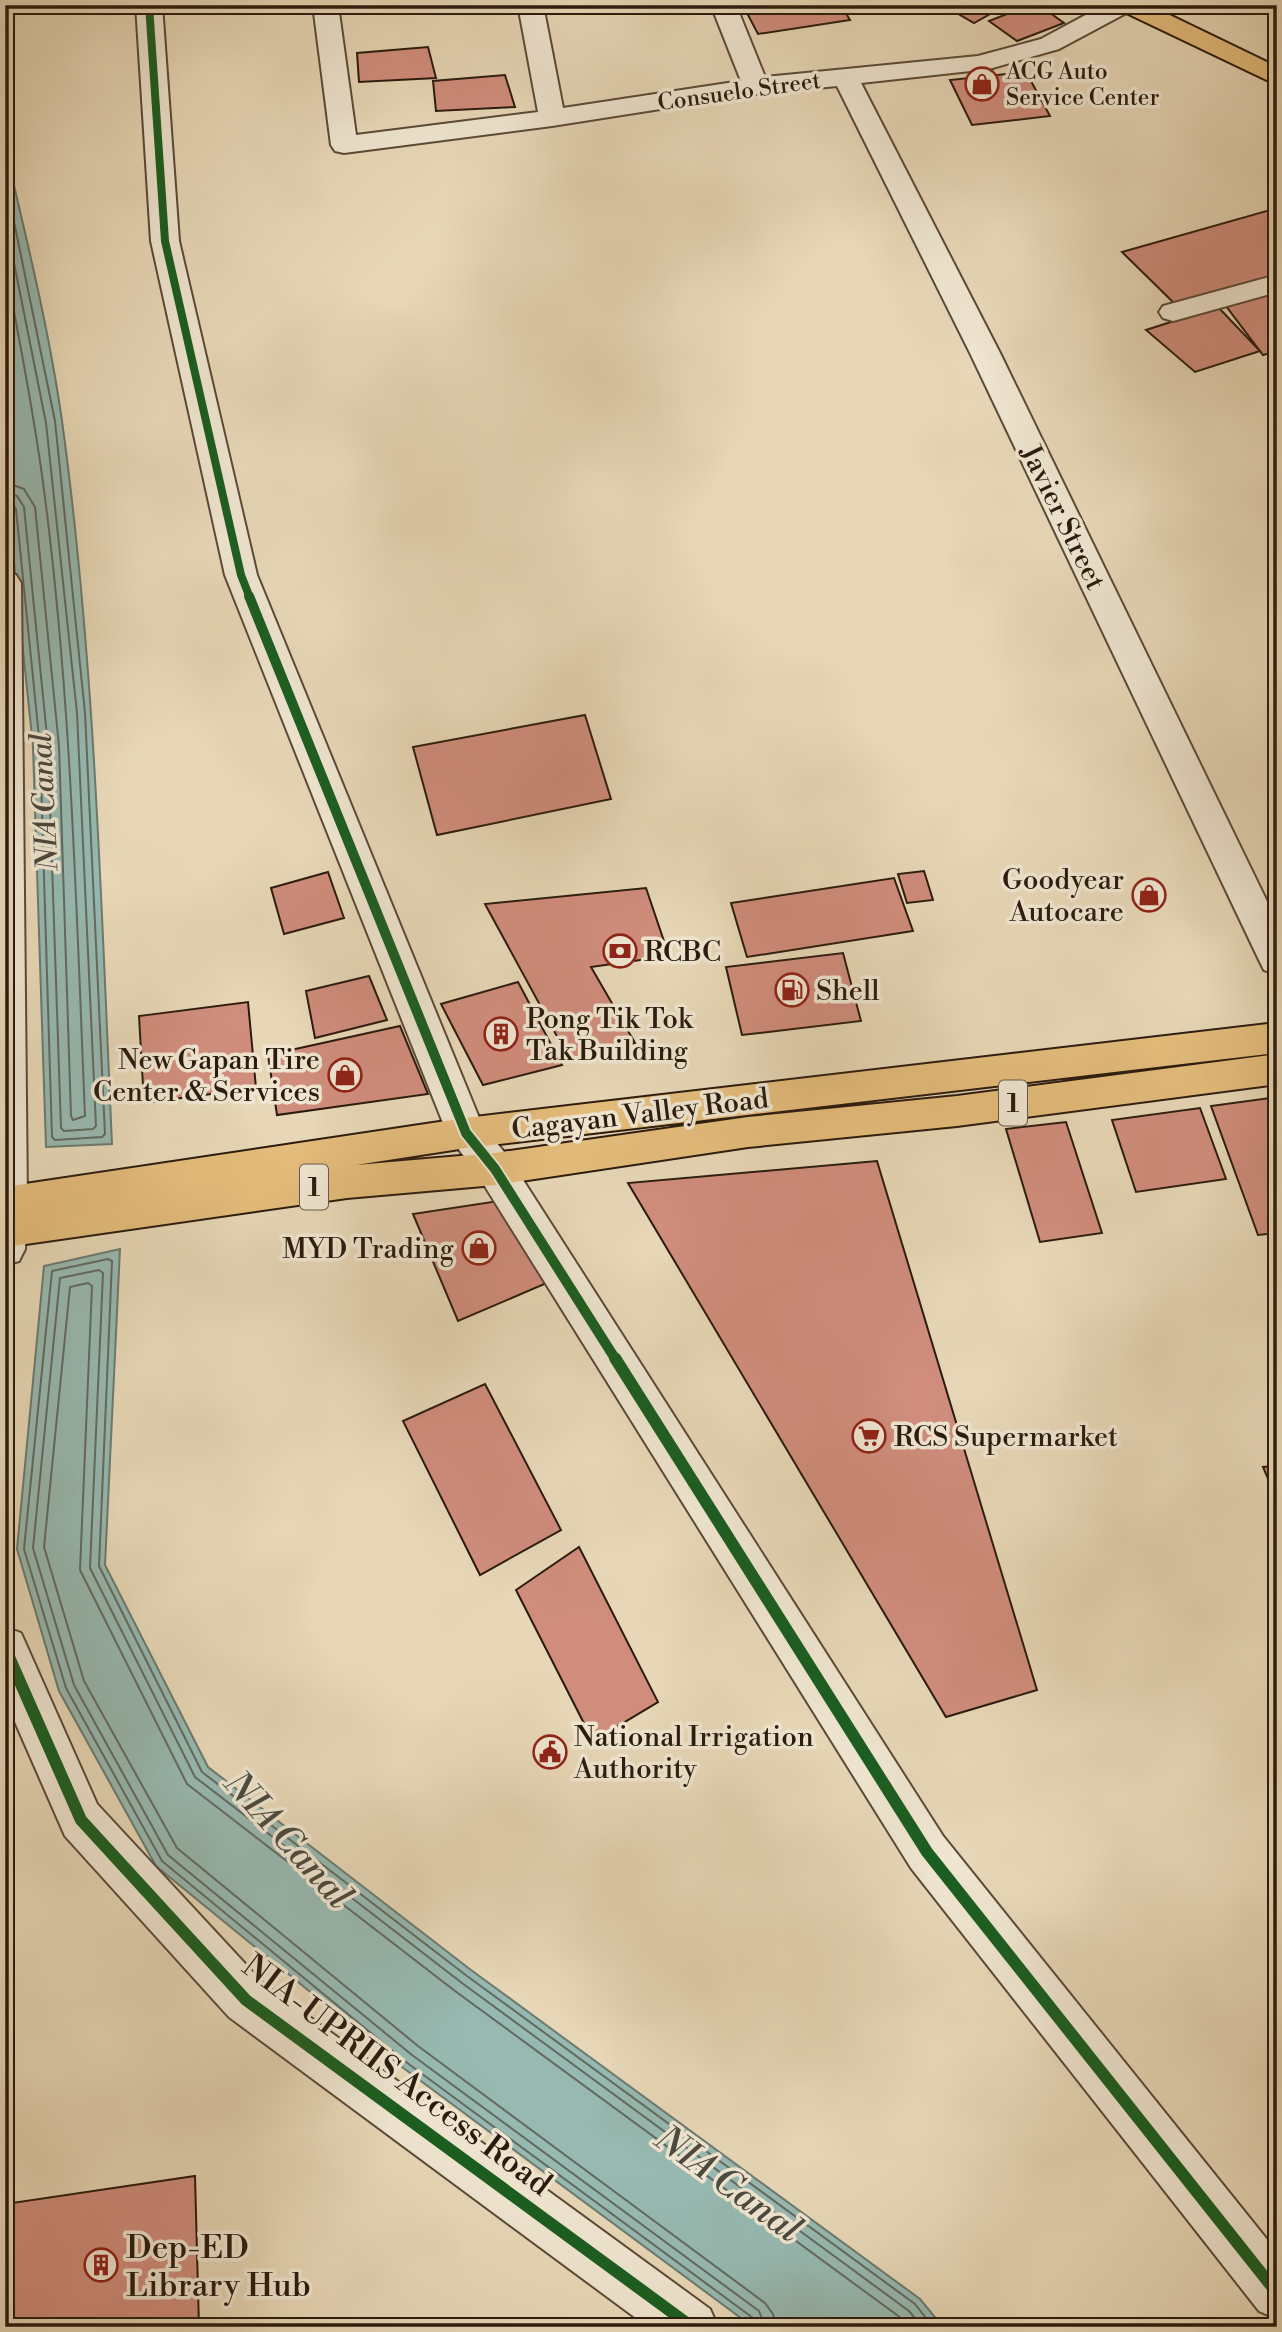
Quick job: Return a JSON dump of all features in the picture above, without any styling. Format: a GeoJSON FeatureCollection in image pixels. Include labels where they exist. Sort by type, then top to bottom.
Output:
{"type":"FeatureCollection","features":[{"type":"Feature","properties":{"kind":"highway"},"geometry":{"type":"LineString","coordinates":[[1129,5],[1277,77]]}},
{"type":"Feature","properties":{"kind":"highway","name":"Cagayan Valley Road"},"geometry":{"type":"LineString","coordinates":[[6,1223],[466,1133],[1277,1038]]}},
{"type":"Feature","properties":{"kind":"highway","name":"Cagayan Valley Road"},"geometry":{"type":"LineString","coordinates":[[6,1223],[347,1182],[495,1168],[748,1132],[957,1111],[1277,1069]]}},
{"type":"Feature","properties":{"kind":"street"},"geometry":{"type":"LineString","coordinates":[[149,5],[165,241],[241,575],[466,1133],[495,1168],[927,1852],[1277,2293]]}},
{"type":"Feature","properties":{"kind":"street","name":"Consuelo Street"},"geometry":{"type":"LineString","coordinates":[[326,5],[344,145],[552,118],[756,86],[980,64],[1050,44],[1123,5]]}},
{"type":"Feature","properties":{"kind":"street"},"geometry":{"type":"LineString","coordinates":[[530,5],[552,118]]}},
{"type":"Feature","properties":{"kind":"street"},"geometry":{"type":"LineString","coordinates":[[723,5],[756,86]]}},
{"type":"Feature","properties":{"kind":"street","name":"Javier Street"},"geometry":{"type":"LineString","coordinates":[[845,77],[997,378],[1277,960]]}},
{"type":"Feature","properties":{"kind":"street"},"geometry":{"type":"LineString","coordinates":[[1174,312],[1277,284]]}},
{"type":"Feature","properties":{"kind":"street"},"geometry":{"type":"LineString","coordinates":[[5,583],[6,1223]]}},
{"type":"Feature","properties":{"kind":"street","name":"NIA-UPRIIS Access Road"},"geometry":{"type":"LineString","coordinates":[[5,1648],[82,1820],[246,2000],[692,2327]]}},
{"type":"Feature","properties":{"kind":"water","name":"NIA Canal"},"geometry":{"type":"Polygon","coordinates":[[[5,147],[51,352],[73,511],[95,782],[112,1144],[46,1147],[33,747],[5,475],[5,147]]]}},
{"type":"Feature","properties":{"kind":"water","name":"NIA Canal"},"geometry":{"type":"Polygon","coordinates":[[[120,1249],[105,1565],[208,1767],[471,1970],[920,2299],[943,2327],[753,2327],[402,2067],[156,1866],[59,1691],[17,1549],[44,1266],[120,1249]]]}},
{"type":"Feature","properties":{"kind":"building"},"geometry":{"type":"Polygon","coordinates":[[[800,5],[841,5],[850,20],[758,34],[747,13],[800,5]]]}},
{"type":"Feature","properties":{"kind":"building"},"geometry":{"type":"Polygon","coordinates":[[[849,5],[882,5],[857,12],[849,5]]]}},
{"type":"Feature","properties":{"kind":"building"},"geometry":{"type":"Polygon","coordinates":[[[943,5],[1006,5],[974,23],[943,5]]]}},
{"type":"Feature","properties":{"kind":"building"},"geometry":{"type":"Polygon","coordinates":[[[1030,5],[1039,5],[1064,23],[1017,41],[989,21],[1030,5]]]}},
{"type":"Feature","properties":{"kind":"building"},"geometry":{"type":"Polygon","coordinates":[[[428,47],[436,78],[359,82],[357,53],[428,47]]]}},
{"type":"Feature","properties":{"kind":"building"},"geometry":{"type":"Polygon","coordinates":[[[1026,72],[1050,116],[972,125],[950,80],[1026,72]]]}},
{"type":"Feature","properties":{"kind":"building"},"geometry":{"type":"Polygon","coordinates":[[[505,75],[515,107],[436,111],[433,81],[505,75]]]}},
{"type":"Feature","properties":{"kind":"building"},"geometry":{"type":"Polygon","coordinates":[[[1277,208],[1277,276],[1177,306],[1122,252],[1277,208]]]}},
{"type":"Feature","properties":{"kind":"building"},"geometry":{"type":"Polygon","coordinates":[[[1277,292],[1277,351],[1263,355],[1226,306],[1277,292]]]}},
{"type":"Feature","properties":{"kind":"building"},"geometry":{"type":"Polygon","coordinates":[[[1218,307],[1260,351],[1195,372],[1146,330],[1218,307]]]}},
{"type":"Feature","properties":{"kind":"building"},"geometry":{"type":"Polygon","coordinates":[[[585,715],[611,799],[437,835],[413,747],[585,715]]]}},
{"type":"Feature","properties":{"kind":"building"},"geometry":{"type":"Polygon","coordinates":[[[924,871],[933,900],[907,903],[898,874],[924,871]]]}},
{"type":"Feature","properties":{"kind":"building"},"geometry":{"type":"Polygon","coordinates":[[[328,872],[344,918],[284,934],[271,888],[328,872]]]}},
{"type":"Feature","properties":{"kind":"building"},"geometry":{"type":"Polygon","coordinates":[[[894,878],[913,931],[747,957],[731,903],[894,878]]]}},
{"type":"Feature","properties":{"kind":"building"},"geometry":{"type":"Polygon","coordinates":[[[646,888],[669,956],[591,967],[635,1043],[571,1062],[485,904],[646,888]]]}},
{"type":"Feature","properties":{"kind":"building","name":"Shell"},"geometry":{"type":"Polygon","coordinates":[[[843,953],[861,1021],[742,1035],[726,967],[843,953]]]}},
{"type":"Feature","properties":{"kind":"building"},"geometry":{"type":"Polygon","coordinates":[[[369,976],[387,1020],[315,1038],[306,991],[369,976]]]}},
{"type":"Feature","properties":{"kind":"building","name":"Pong Tik Tok Tak Building"},"geometry":{"type":"Polygon","coordinates":[[[518,982],[562,1065],[483,1085],[441,1004],[518,982]]]}},
{"type":"Feature","properties":{"kind":"building"},"geometry":{"type":"Polygon","coordinates":[[[248,1002],[256,1088],[144,1103],[139,1016],[248,1002]]]}},
{"type":"Feature","properties":{"kind":"building","name":"New Gapan Tire Center & Services"},"geometry":{"type":"Polygon","coordinates":[[[400,1026],[428,1094],[277,1115],[268,1055],[400,1026]]]}},
{"type":"Feature","properties":{"kind":"building"},"geometry":{"type":"Polygon","coordinates":[[[1277,1097],[1277,1233],[1258,1235],[1211,1106],[1277,1097]]]}},
{"type":"Feature","properties":{"kind":"building"},"geometry":{"type":"Polygon","coordinates":[[[1200,1108],[1226,1179],[1136,1192],[1112,1120],[1200,1108]]]}},
{"type":"Feature","properties":{"kind":"building"},"geometry":{"type":"Polygon","coordinates":[[[1066,1122],[1102,1233],[1040,1242],[1006,1129],[1066,1122]]]}},
{"type":"Feature","properties":{"kind":"building","name":"RCS Supermarket"},"geometry":{"type":"Polygon","coordinates":[[[877,1161],[1037,1690],[946,1717],[628,1183],[877,1161]]]}},
{"type":"Feature","properties":{"kind":"building","name":"MYD Trading"},"geometry":{"type":"Polygon","coordinates":[[[505,1200],[549,1282],[458,1321],[413,1214],[505,1200]]]}},
{"type":"Feature","properties":{"kind":"building"},"geometry":{"type":"Polygon","coordinates":[[[485,1384],[561,1530],[480,1575],[403,1421],[485,1384]]]}},
{"type":"Feature","properties":{"kind":"building"},"geometry":{"type":"Polygon","coordinates":[[[1277,1466],[1277,1500],[1263,1467],[1277,1466]]]}},
{"type":"Feature","properties":{"kind":"building"},"geometry":{"type":"Polygon","coordinates":[[[579,1547],[658,1702],[593,1741],[516,1590],[579,1547]]]}},
{"type":"Feature","properties":{"kind":"building","name":"Dep-ED Library Hub"},"geometry":{"type":"Polygon","coordinates":[[[195,2176],[199,2327],[5,2327],[5,2204],[195,2176]]]}},
{"type":"Feature","properties":{"kind":"cycle path"},"geometry":{"type":"LineString","coordinates":[[149,5],[165,241],[241,575],[466,1133],[495,1169],[927,1852],[1277,2293]]}},
{"type":"Feature","properties":{"kind":"cycle path"},"geometry":{"type":"LineString","coordinates":[[5,1648],[81,1820],[246,2000],[692,2327]]}},
{"type":"Feature","properties":{"kind":"place","name":"ACG Auto Service Center"},"geometry":{"type":"Point","coordinates":[982,84]}},
{"type":"Feature","properties":{"kind":"place","name":"Goodyear Autocare"},"geometry":{"type":"Point","coordinates":[1149,895]}},
{"type":"Feature","properties":{"kind":"place","name":"RCBC"},"geometry":{"type":"Point","coordinates":[620,951]}},
{"type":"Feature","properties":{"kind":"place","name":"Shell"},"geometry":{"type":"Point","coordinates":[792,990]}},
{"type":"Feature","properties":{"kind":"place","name":"Pong Tik Tok Tak Building"},"geometry":{"type":"Point","coordinates":[501,1034]}},
{"type":"Feature","properties":{"kind":"place","name":"New Gapan Tire Center & Services"},"geometry":{"type":"Point","coordinates":[345,1075]}},
{"type":"Feature","properties":{"kind":"place","name":"MYD Trading"},"geometry":{"type":"Point","coordinates":[479,1248]}},
{"type":"Feature","properties":{"kind":"place","name":"RCS Supermarket"},"geometry":{"type":"Point","coordinates":[869,1436]}},
{"type":"Feature","properties":{"kind":"place","name":"National Irrigation Authority"},"geometry":{"type":"Point","coordinates":[550,1752]}},
{"type":"Feature","properties":{"kind":"place","name":"Dep-ED Library Hub"},"geometry":{"type":"Point","coordinates":[101,2265]}}]}
